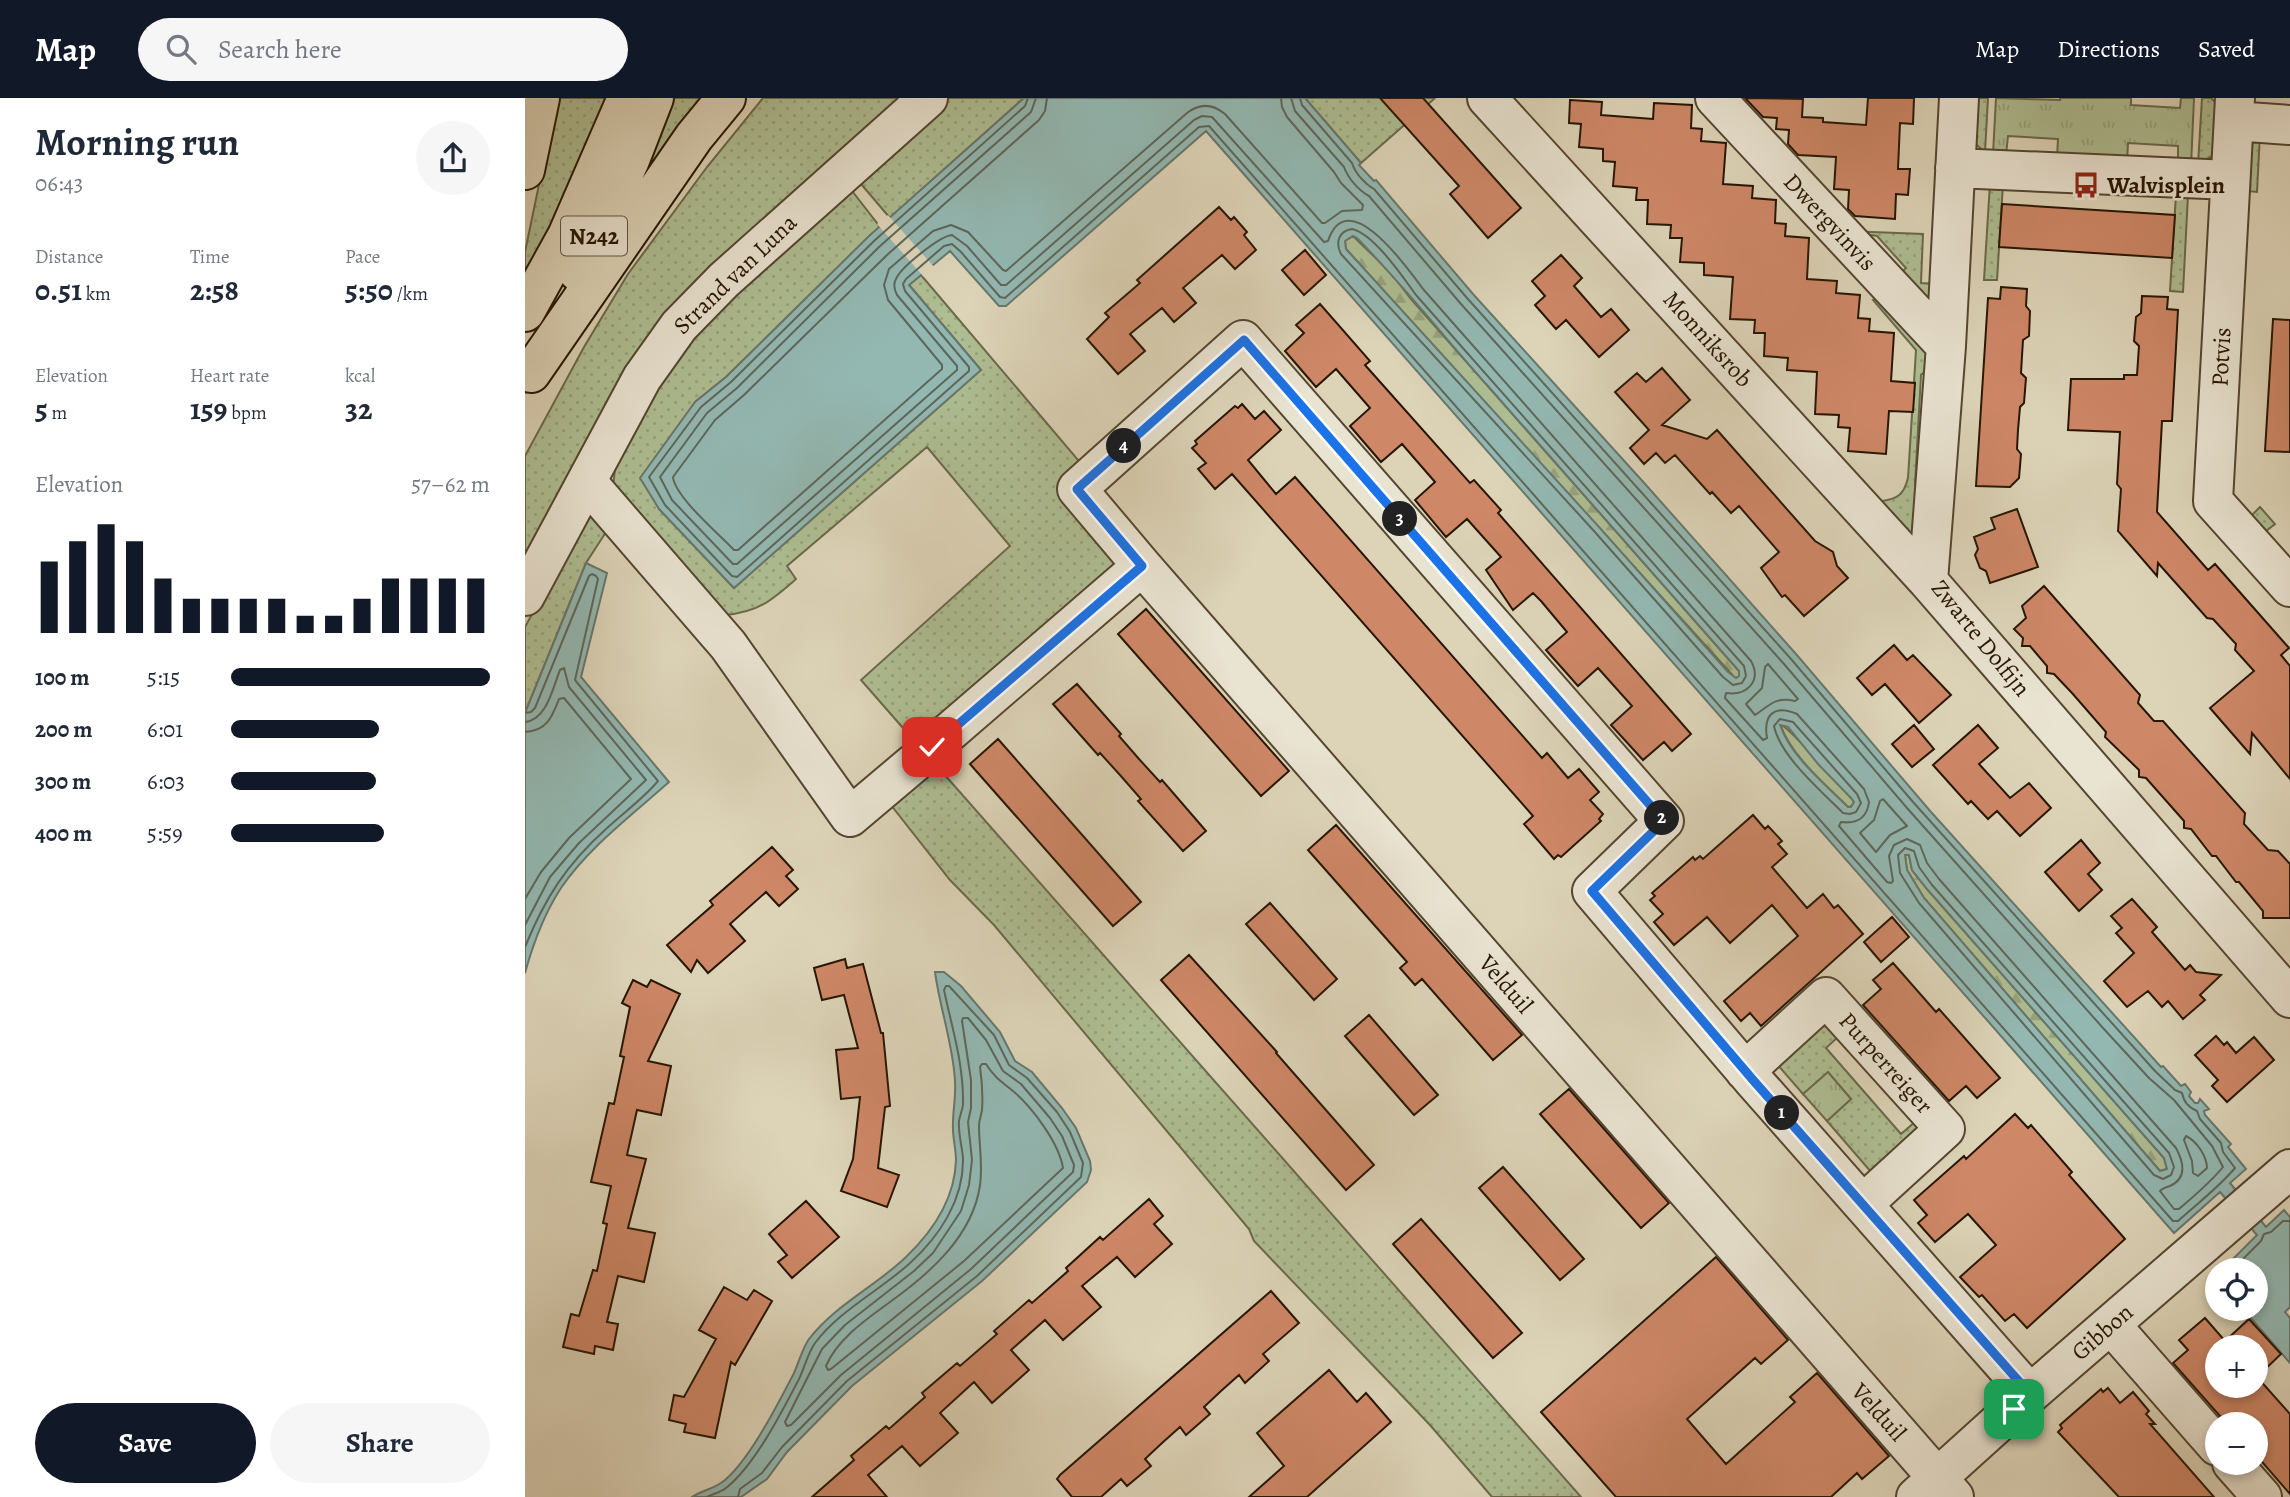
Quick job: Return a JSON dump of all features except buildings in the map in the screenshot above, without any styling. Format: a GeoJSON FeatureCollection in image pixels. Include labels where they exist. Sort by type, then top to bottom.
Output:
{"type":"FeatureCollection","features":[{"type":"Feature","properties":{"kind":"main road"},"geometry":{"type":"LineString","coordinates":[[525,170],[540,98]]}},
{"type":"Feature","properties":{"kind":"main road","name":"N242"},"geometry":{"type":"LineString","coordinates":[[525,312],[567,236],[627,98]]}},
{"type":"Feature","properties":{"kind":"main road","name":"N242"},"geometry":{"type":"LineString","coordinates":[[528,379],[630,160],[654,98]]}},
{"type":"Feature","properties":{"kind":"main road"},"geometry":{"type":"LineString","coordinates":[[528,379],[694,137],[726,98]]}},
{"type":"Feature","properties":{"kind":"street","name":"Strand van Luna"},"geometry":{"type":"LineString","coordinates":[[525,596],[642,378],[678,326],[724,281],[928,98]]}},
{"type":"Feature","properties":{"kind":"street","name":"Monniksrob"},"geometry":{"type":"LineString","coordinates":[[1487,98],[1928,581]]}},
{"type":"Feature","properties":{"kind":"street","name":"Dwergvinvis"},"geometry":{"type":"LineString","coordinates":[[1715,98],[1946,346]]}},
{"type":"Feature","properties":{"kind":"street","name":"Zwarte Dolfijn"},"geometry":{"type":"LineString","coordinates":[[1959,98],[1946,346],[1928,581],[2290,998]]}},
{"type":"Feature","properties":{"kind":"street"},"geometry":{"type":"LineString","coordinates":[[2234,109],[2290,124]]}},
{"type":"Feature","properties":{"kind":"street","name":"Potvis"},"geometry":{"type":"LineString","coordinates":[[2234,109],[2213,500],[2290,587]]}},
{"type":"Feature","properties":{"kind":"street"},"geometry":{"type":"LineString","coordinates":[[1955,168],[2230,180]]}},
{"type":"Feature","properties":{"kind":"street","name":"Velduil"},"geometry":{"type":"LineString","coordinates":[[1745,1071],[1592,891],[1664,821],[1244,340],[1077,489],[1936,1491]]}},
{"type":"Feature","properties":{"kind":"street"},"geometry":{"type":"LineString","coordinates":[[587,482],[728,645],[850,817],[1142,566]]}},
{"type":"Feature","properties":{"kind":"street","name":"Purperreiger"},"geometry":{"type":"LineString","coordinates":[[1745,1071],[1826,997],[1945,1129],[1863,1204]]}},
{"type":"Feature","properties":{"kind":"street"},"geometry":{"type":"LineString","coordinates":[[1745,1071],[2030,1394]]}},
{"type":"Feature","properties":{"kind":"street","name":"Gibbon"},"geometry":{"type":"LineString","coordinates":[[1936,1491],[2030,1394],[2278,1179]]}},
{"type":"Feature","properties":{"kind":"street"},"geometry":{"type":"LineString","coordinates":[[2111,1325],[2205,1432]]}},
{"type":"Feature","properties":{"kind":"street"},"geometry":{"type":"LineString","coordinates":[[2243,1475],[2262,1497]]}},
{"type":"Feature","properties":{"kind":"green space"},"geometry":{"type":"Polygon","coordinates":[[[557,98],[615,98],[525,289],[525,252],[557,98]]]}},
{"type":"Feature","properties":{"kind":"green space"},"geometry":{"type":"Polygon","coordinates":[[[669,98],[707,98],[617,223],[669,98]]]}},
{"type":"Feature","properties":{"kind":"green space"},"geometry":{"type":"Polygon","coordinates":[[[763,98],[905,98],[733,253],[525,572],[525,456],[584,347],[628,274],[707,167],[763,98]]]}},
{"type":"Feature","properties":{"kind":"green space"},"geometry":{"type":"Polygon","coordinates":[[[945,98],[1024,98],[890,218],[861,184],[945,98]]]}},
{"type":"Feature","properties":{"kind":"green space"},"geometry":{"type":"Polygon","coordinates":[[[1305,98],[1435,98],[1361,163],[1305,98]]]}},
{"type":"Feature","properties":{"kind":"green space"},"geometry":{"type":"Polygon","coordinates":[[[1970,98],[1988,98],[1985,152],[1972,141],[1970,98]]]}},
{"type":"Feature","properties":{"kind":"green space"},"geometry":{"type":"Polygon","coordinates":[[[1996,98],[2131,98],[2131,105],[2180,108],[2181,98],[2194,98],[2191,166],[2178,166],[2178,146],[2128,143],[2127,162],[2057,158],[2058,139],[2008,136],[2006,155],[1993,154],[1996,98]]]}},
{"type":"Feature","properties":{"kind":"green space"},"geometry":{"type":"Polygon","coordinates":[[[2202,98],[2211,98],[2216,103],[2213,155],[2198,165],[2202,98]]]}},
{"type":"Feature","properties":{"kind":"green space"},"geometry":{"type":"Polygon","coordinates":[[[2260,134],[2257,192],[2238,190],[2241,151],[2260,134]]]}},
{"type":"Feature","properties":{"kind":"green space"},"geometry":{"type":"Polygon","coordinates":[[[1990,183],[2003,184],[1997,280],[1984,280],[1990,183]]]}},
{"type":"Feature","properties":{"kind":"green space"},"geometry":{"type":"Polygon","coordinates":[[[849,187],[880,227],[726,377],[695,402],[659,509],[734,588],[981,370],[909,285],[921,275],[1084,467],[1122,564],[917,744],[861,680],[1010,546],[927,447],[787,566],[796,579],[780,593],[756,608],[725,615],[613,489],[616,458],[680,348],[849,187]]]}},
{"type":"Feature","properties":{"kind":"green space"},"geometry":{"type":"Polygon","coordinates":[[[2176,194],[2188,195],[2183,292],[2170,291],[2176,194]]]}},
{"type":"Feature","properties":{"kind":"green space"},"geometry":{"type":"Polygon","coordinates":[[[1846,231],[1923,234],[1921,283],[1936,284],[1929,302],[1892,282],[1906,268],[1877,236],[1872,235],[1859,246],[1846,231]]]}},
{"type":"Feature","properties":{"kind":"green space"},"geometry":{"type":"Polygon","coordinates":[[[1353,236],[1391,273],[1739,671],[1736,679],[1346,249],[1345,241],[1353,236]]]}},
{"type":"Feature","properties":{"kind":"green space"},"geometry":{"type":"Polygon","coordinates":[[[1876,298],[1929,356],[1931,366],[1921,375],[1915,485],[1923,494],[1915,537],[1880,518],[1882,501],[1899,495],[1908,478],[1916,350],[1873,300],[1876,298]]]}},
{"type":"Feature","properties":{"kind":"green space"},"geometry":{"type":"Polygon","coordinates":[[[2260,507],[2275,524],[2261,535],[2247,520],[2260,507]]]}},
{"type":"Feature","properties":{"kind":"green space"},"geometry":{"type":"Polygon","coordinates":[[[590,517],[599,520],[608,529],[586,563],[525,713],[525,627],[582,521],[590,517]]]}},
{"type":"Feature","properties":{"kind":"green space"},"geometry":{"type":"Polygon","coordinates":[[[1780,724],[1851,798],[1854,802],[1852,806],[1848,807],[1809,769],[1792,748],[1780,724]]]}},
{"type":"Feature","properties":{"kind":"green space"},"geometry":{"type":"Polygon","coordinates":[[[936,765],[1581,1497],[1492,1497],[1430,1425],[1254,1241],[1249,1229],[994,925],[950,880],[891,805],[936,765]]]}},
{"type":"Feature","properties":{"kind":"green space"},"geometry":{"type":"Polygon","coordinates":[[[1905,855],[1909,855],[1912,870],[1927,889],[2164,1158],[2167,1169],[2160,1171],[1924,898],[1907,870],[1905,855]]]}},
{"type":"Feature","properties":{"kind":"green space"},"geometry":{"type":"Polygon","coordinates":[[[1818,1027],[1829,1027],[1839,1036],[1826,1048],[1901,1134],[1916,1121],[1919,1125],[1920,1142],[1878,1180],[1827,1121],[1851,1099],[1828,1073],[1803,1094],[1776,1063],[1818,1027]]]}},
{"type":"Feature","properties":{"kind":"green space"},"geometry":{"type":"Polygon","coordinates":[[[1828,1072],[1851,1099],[1827,1121],[1803,1094],[1828,1072]]]}},
{"type":"Feature","properties":{"kind":"water"},"geometry":{"type":"Polygon","coordinates":[[[1024,98],[1305,98],[1361,163],[1359,165],[1376,180],[1473,294],[1796,654],[1931,812],[2161,1067],[2163,1066],[2181,1086],[2185,1084],[2195,1103],[2200,1099],[2209,1109],[2204,1111],[2205,1115],[2231,1144],[2228,1147],[2246,1169],[2230,1183],[2266,1227],[2284,1210],[2290,1217],[2290,1307],[2285,1312],[2290,1318],[2290,1363],[2253,1321],[2268,1321],[2268,1258],[2234,1258],[2257,1235],[2220,1192],[2174,1233],[1206,131],[1006,306],[999,306],[950,251],[909,285],[981,370],[734,588],[659,509],[640,478],[695,402],[726,377],[869,236],[1024,98]],[[1353,236],[1345,241],[1346,249],[1728,672],[1736,678],[1739,676],[1739,671],[1353,236]],[[1780,725],[1792,748],[1809,769],[1851,807],[1854,802],[1851,798],[1818,764],[1788,727],[1780,725]],[[1905,855],[1907,870],[1924,898],[2160,1171],[2167,1169],[2164,1158],[1927,889],[1912,870],[1909,855],[1905,855]]]}},
{"type":"Feature","properties":{"kind":"water"},"geometry":{"type":"Polygon","coordinates":[[[586,563],[607,573],[581,677],[669,782],[612,832],[572,873],[544,919],[525,973],[525,713],[586,563]]]}},
{"type":"Feature","properties":{"kind":"water"},"geometry":{"type":"Polygon","coordinates":[[[935,972],[944,972],[961,986],[1000,1032],[1015,1061],[1032,1072],[1062,1108],[1076,1128],[1090,1161],[1091,1170],[1087,1182],[982,1281],[852,1386],[787,1452],[767,1479],[741,1497],[692,1497],[721,1483],[752,1448],[794,1373],[802,1351],[819,1327],[906,1257],[925,1236],[947,1201],[956,1160],[953,1128],[955,1081],[935,972]]]}},
{"type":"Feature","properties":{"kind":"pier"},"geometry":{"type":"Polygon","coordinates":[[[888,215],[935,268],[924,277],[877,224],[888,215]]]}},
{"type":"Feature","properties":{"kind":"place","name":"Walvisplein"},"geometry":{"type":"Point","coordinates":[2086,185]}},
{"type":"Feature","properties":{"kind":"route"},"geometry":{"type":"LineString","coordinates":[[932,747],[1142,566],[1077,489],[1244,340],[1664,821],[1592,891],[1753,1080],[2030,1394],[2014,1409]]}}]}
